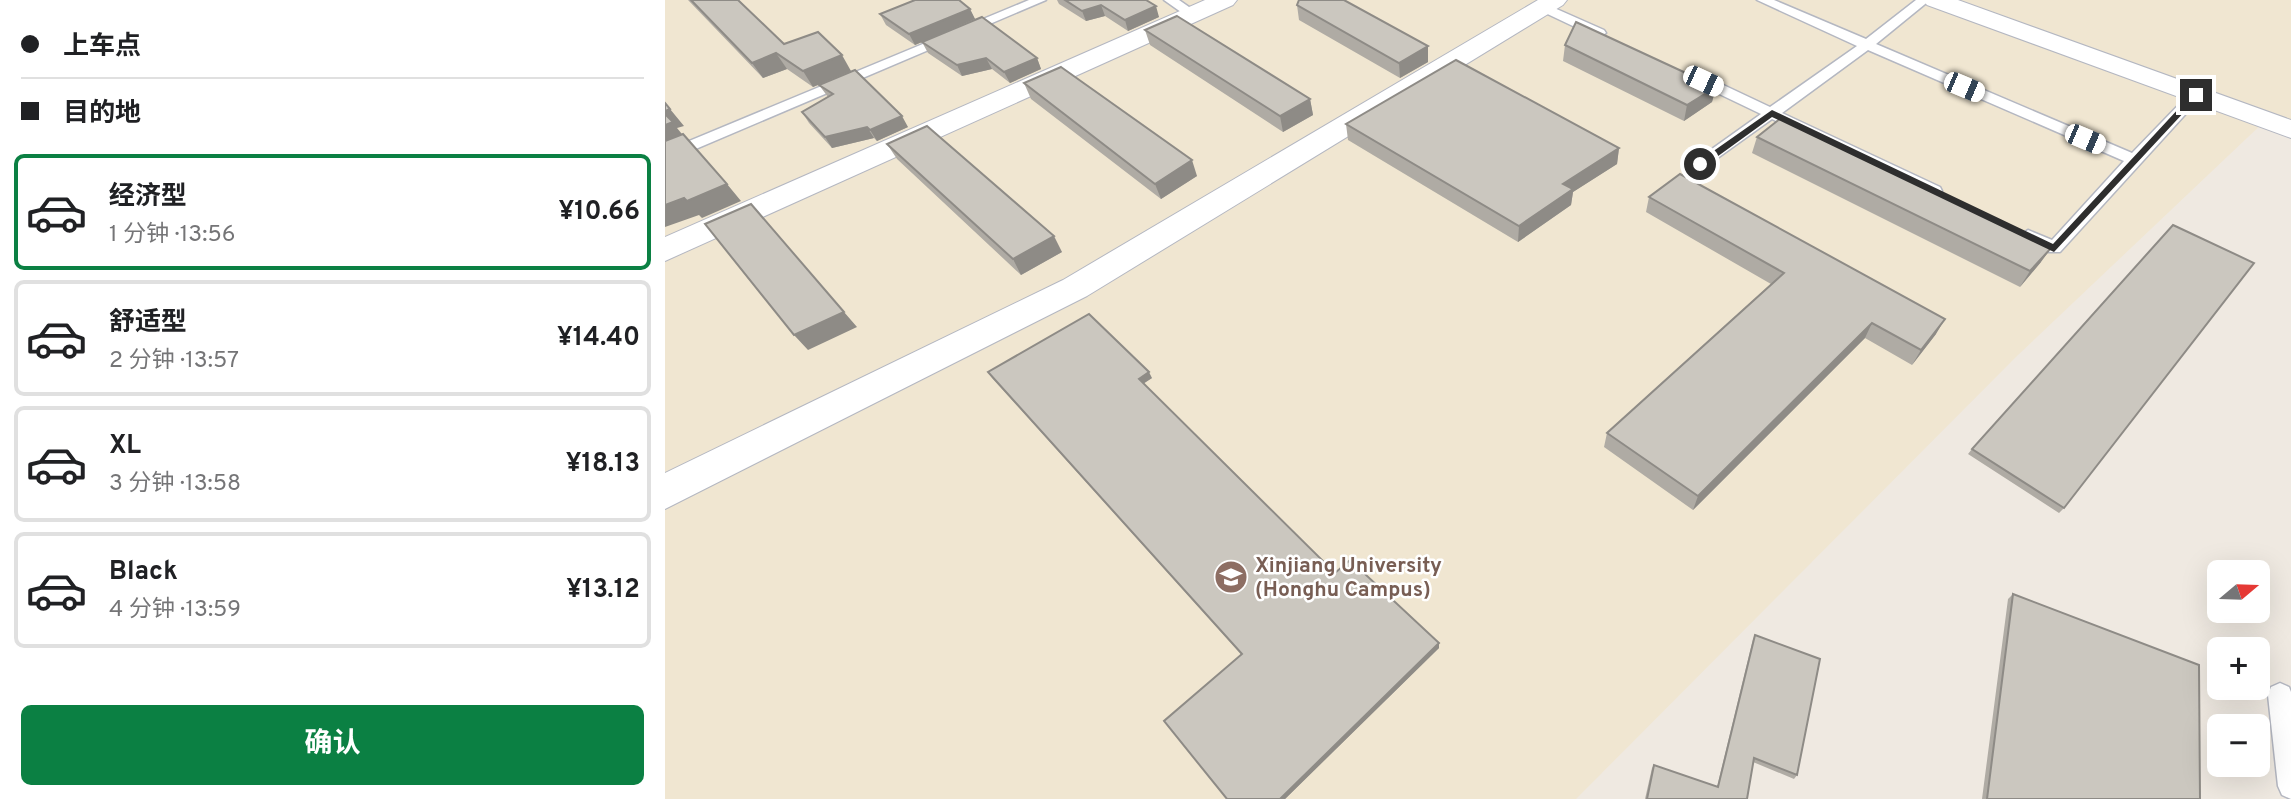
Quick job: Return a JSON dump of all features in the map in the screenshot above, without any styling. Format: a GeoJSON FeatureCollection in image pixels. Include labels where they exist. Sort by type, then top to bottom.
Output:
{"type":"FeatureCollection","features":[{"type":"Feature","properties":{"kind":"street"},"geometry":{"type":"LineString","coordinates":[[665,250],[1181,7],[1225,0]]}},
{"type":"Feature","properties":{"kind":"street"},"geometry":{"type":"LineString","coordinates":[[1935,0],[2291,130]]}},
{"type":"Feature","properties":{"kind":"street"},"geometry":{"type":"LineString","coordinates":[[665,492],[1075,288],[1549,3]]}},
{"type":"Feature","properties":{"kind":"lane"},"geometry":{"type":"LineString","coordinates":[[665,157],[1040,0]]}},
{"type":"Feature","properties":{"kind":"lane"},"geometry":{"type":"LineString","coordinates":[[1763,0],[2134,160]]}},
{"type":"Feature","properties":{"kind":"lane"},"geometry":{"type":"LineString","coordinates":[[1700,164],[1867,45],[1924,0]]}},
{"type":"Feature","properties":{"kind":"lane"},"geometry":{"type":"LineString","coordinates":[[1549,3],[1615,40]]}},
{"type":"Feature","properties":{"kind":"lane"},"geometry":{"type":"LineString","coordinates":[[1675,68],[1944,195]]}},
{"type":"Feature","properties":{"kind":"lane"},"geometry":{"type":"LineString","coordinates":[[2017,231],[2054,248],[2196,95]]}},
{"type":"Feature","properties":{"kind":"lane"},"geometry":{"type":"LineString","coordinates":[[2291,702],[2280,695],[2291,786]]}},
{"type":"Feature","properties":{"kind":"shaded area","name":"Xinjiang University (Honghu Campus)"},"geometry":{"type":"Polygon","coordinates":[[[665,0],[2291,0],[2291,129],[2266,120],[2017,356],[1576,799],[665,799],[665,0]]]}},
{"type":"Feature","properties":{"kind":"building"},"geometry":{"type":"Polygon","coordinates":[[[691,0],[738,0],[784,44],[818,32],[842,55],[803,71],[776,53],[752,63],[691,0]]]}},
{"type":"Feature","properties":{"kind":"building"},"geometry":{"type":"Polygon","coordinates":[[[915,0],[959,0],[970,9],[909,34],[880,14],[915,0]]]}},
{"type":"Feature","properties":{"kind":"building"},"geometry":{"type":"Polygon","coordinates":[[[1065,0],[1146,0],[1156,6],[1125,20],[1101,5],[1082,11],[1065,0]]]}},
{"type":"Feature","properties":{"kind":"building"},"geometry":{"type":"Polygon","coordinates":[[[1299,0],[1344,0],[1428,46],[1399,63],[1297,5],[1299,0]]]}},
{"type":"Feature","properties":{"kind":"building"},"geometry":{"type":"Polygon","coordinates":[[[1177,16],[1310,99],[1280,116],[1145,30],[1177,16]]]}},
{"type":"Feature","properties":{"kind":"building"},"geometry":{"type":"Polygon","coordinates":[[[982,17],[1037,58],[1004,72],[986,58],[957,65],[922,42],[982,17]]]}},
{"type":"Feature","properties":{"kind":"building"},"geometry":{"type":"Polygon","coordinates":[[[1576,22],[1716,87],[1687,105],[1565,45],[1576,22]]]}},
{"type":"Feature","properties":{"kind":"building"},"geometry":{"type":"Polygon","coordinates":[[[1456,60],[1619,148],[1563,184],[1573,189],[1519,226],[1346,124],[1456,60]]]}},
{"type":"Feature","properties":{"kind":"building"},"geometry":{"type":"Polygon","coordinates":[[[1061,67],[1192,160],[1155,184],[1024,83],[1061,67]]]}},
{"type":"Feature","properties":{"kind":"building"},"geometry":{"type":"Polygon","coordinates":[[[855,70],[902,116],[870,130],[867,127],[825,137],[802,112],[833,94],[819,85],[855,70]]]}},
{"type":"Feature","properties":{"kind":"building"},"geometry":{"type":"Polygon","coordinates":[[[665,114],[673,122],[665,125],[665,114]]]}},
{"type":"Feature","properties":{"kind":"building"},"geometry":{"type":"Polygon","coordinates":[[[1781,118],[2052,247],[2030,271],[1757,137],[1781,118]]]}},
{"type":"Feature","properties":{"kind":"building"},"geometry":{"type":"Polygon","coordinates":[[[927,126],[1054,236],[1013,259],[887,144],[927,126]]]}},
{"type":"Feature","properties":{"kind":"building"},"geometry":{"type":"Polygon","coordinates":[[[683,134],[727,184],[687,201],[684,198],[665,205],[665,141],[683,134]]]}},
{"type":"Feature","properties":{"kind":"building"},"geometry":{"type":"Polygon","coordinates":[[[1680,174],[1945,319],[1921,350],[1872,323],[1698,496],[1607,433],[1784,273],[1649,197],[1680,174]]]}},
{"type":"Feature","properties":{"kind":"building"},"geometry":{"type":"Polygon","coordinates":[[[751,204],[844,312],[794,335],[705,224],[751,204]]]}},
{"type":"Feature","properties":{"kind":"building"},"geometry":{"type":"Polygon","coordinates":[[[2173,225],[2254,263],[2064,508],[1972,449],[2173,225]]]}},
{"type":"Feature","properties":{"kind":"building"},"geometry":{"type":"Polygon","coordinates":[[[1089,314],[1149,372],[1139,379],[1335,573],[1350,560],[1439,643],[1280,799],[1227,799],[1164,721],[1242,654],[988,372],[1089,314]]]}},
{"type":"Feature","properties":{"kind":"building"},"geometry":{"type":"Polygon","coordinates":[[[2013,594],[2199,665],[2200,799],[1987,799],[2013,594]]]}},
{"type":"Feature","properties":{"kind":"building"},"geometry":{"type":"Polygon","coordinates":[[[1755,635],[1820,659],[1797,775],[1754,758],[1747,799],[1647,799],[1654,765],[1718,787],[1755,635]]]}},
{"type":"Feature","properties":{"kind":"place","name":"Xinjiang University (Honghu Campus)"},"geometry":{"type":"Point","coordinates":[1231,577]}},
{"type":"Feature","properties":{"kind":"route"},"geometry":{"type":"LineString","coordinates":[[1700,164],[1772,113],[2054,248],[2196,95]]}}]}
